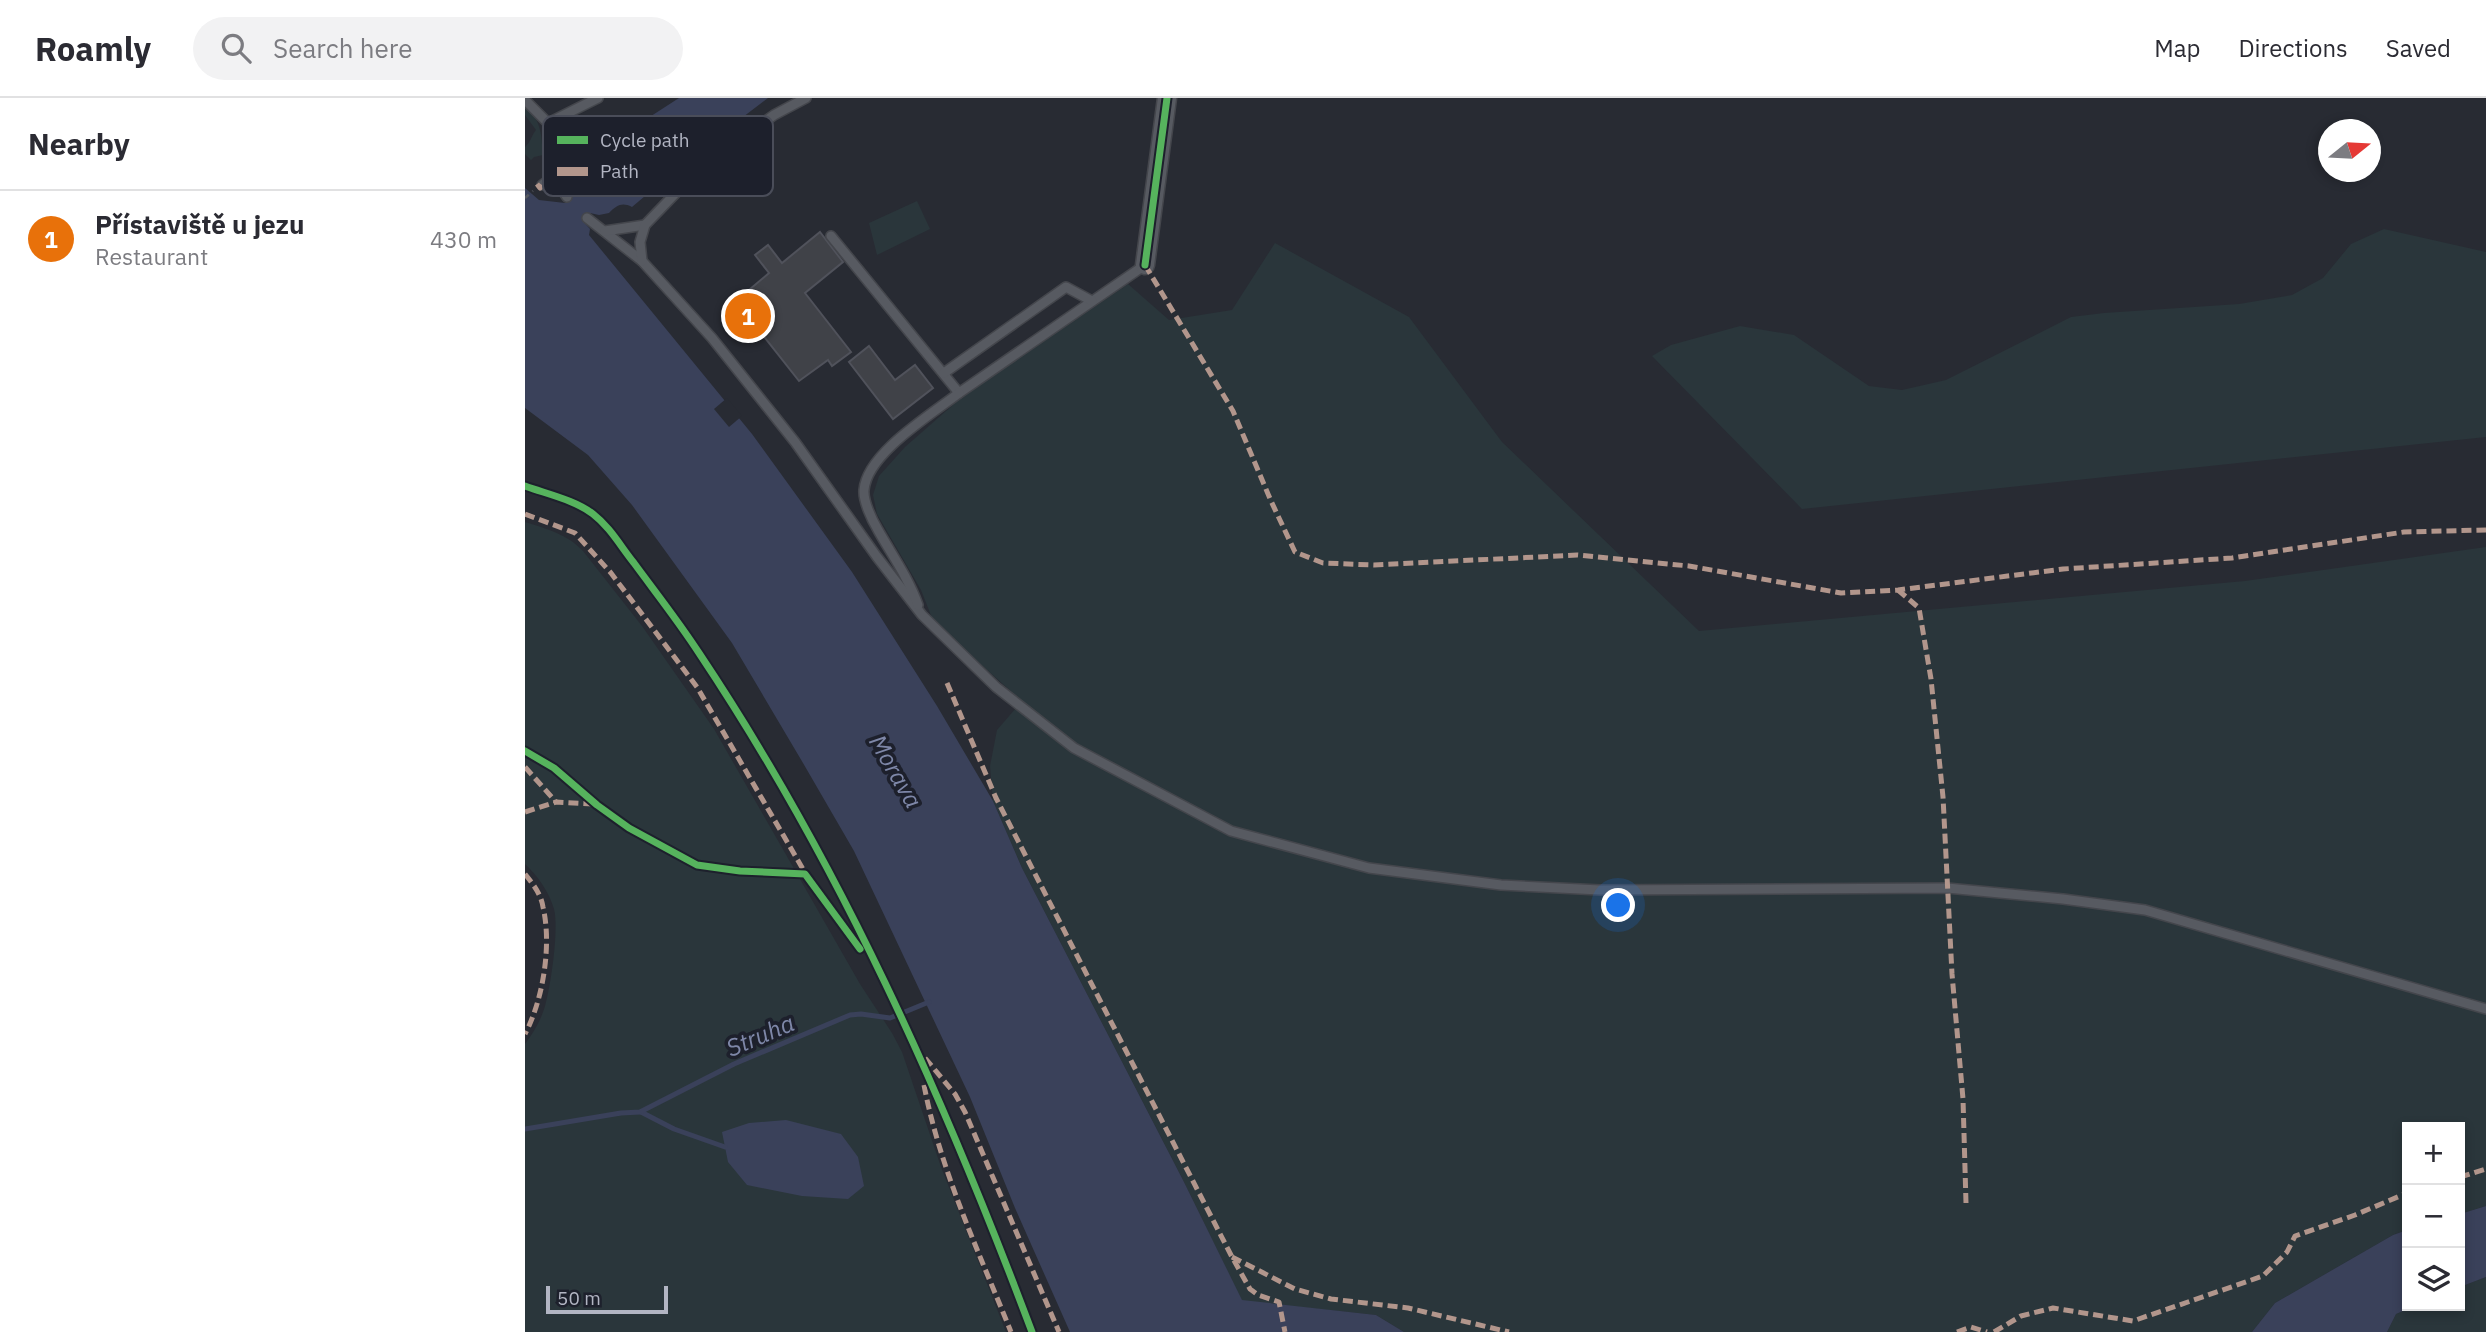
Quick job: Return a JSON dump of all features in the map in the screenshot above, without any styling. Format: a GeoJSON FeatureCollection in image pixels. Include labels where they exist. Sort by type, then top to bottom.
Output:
{"type":"FeatureCollection","features":[{"type":"Feature","properties":{"kind":"street"},"geometry":{"type":"LineString","coordinates":[[1145,265],[1167,98]]}},
{"type":"Feature","properties":{"kind":"lane"},"geometry":{"type":"LineString","coordinates":[[562,116],[599,98]]}},
{"type":"Feature","properties":{"kind":"lane"},"geometry":{"type":"LineString","coordinates":[[773,116],[806,98]]}},
{"type":"Feature","properties":{"kind":"lane"},"geometry":{"type":"LineString","coordinates":[[525,100],[543,118]]}},
{"type":"Feature","properties":{"kind":"lane"},"geometry":{"type":"LineString","coordinates":[[642,261],[641,242],[645,225],[673,196]]}},
{"type":"Feature","properties":{"kind":"lane"},"geometry":{"type":"LineString","coordinates":[[587,218],[642,261],[712,338],[795,442],[922,615],[996,687],[1073,748],[1231,831],[1369,868],[1501,885],[1575,889],[1947,888],[2145,910],[2486,1009]]}},
{"type":"Feature","properties":{"kind":"lane"},"geometry":{"type":"LineString","coordinates":[[604,232],[645,225]]}},
{"type":"Feature","properties":{"kind":"lane"},"geometry":{"type":"LineString","coordinates":[[831,236],[959,393]]}},
{"type":"Feature","properties":{"kind":"lane"},"geometry":{"type":"LineString","coordinates":[[922,615],[907,577],[876,527],[863,490],[870,471],[888,449],[959,393],[1145,265]]}},
{"type":"Feature","properties":{"kind":"lane"},"geometry":{"type":"LineString","coordinates":[[944,373],[1066,287],[1092,301]]}},
{"type":"Feature","properties":{"kind":"shaded area"},"geometry":{"type":"Polygon","coordinates":[[[525,105],[538,123],[542,140],[543,155],[531,160],[525,154],[525,147],[536,130],[525,115],[525,105]]]}},
{"type":"Feature","properties":{"kind":"shaded area"},"geometry":{"type":"Polygon","coordinates":[[[917,201],[930,229],[877,255],[869,223],[917,201]]]}},
{"type":"Feature","properties":{"kind":"shaded area"},"geometry":{"type":"Polygon","coordinates":[[[2384,229],[2486,252],[2486,437],[1802,509],[1652,356],[1671,345],[1740,326],[1794,335],[1869,386],[1902,390],[1946,380],[2071,317],[2239,304],[2292,295],[2323,278],[2351,244],[2384,229]]]}},
{"type":"Feature","properties":{"kind":"shaded area"},"geometry":{"type":"Polygon","coordinates":[[[1275,243],[1409,317],[1502,442],[1699,631],[2245,581],[2486,547],[2486,1206],[2465,1212],[2465,1122],[2402,1122],[2402,1232],[2275,1303],[2252,1332],[1404,1332],[1376,1315],[1242,1301],[1184,1182],[1022,868],[993,801],[990,766],[997,730],[1022,701],[934,623],[921,590],[877,514],[873,495],[879,476],[905,447],[962,397],[1128,284],[1169,320],[1232,310],[1275,243]]]}},
{"type":"Feature","properties":{"kind":"shaded area"},"geometry":{"type":"Polygon","coordinates":[[[525,522],[563,536],[583,551],[642,626],[714,729],[902,1052],[941,1167],[1006,1332],[525,1332],[525,1044],[537,1026],[545,1006],[556,930],[554,909],[549,896],[539,879],[525,864],[525,522]]]}},
{"type":"Feature","properties":{"kind":"shaded area"},"geometry":{"type":"Polygon","coordinates":[[[2486,1277],[2486,1332],[2387,1332],[2396,1314],[2403,1311],[2465,1311],[2465,1285],[2486,1277]]]}},
{"type":"Feature","properties":{"kind":"water"},"geometry":{"type":"Polygon","coordinates":[[[679,98],[768,98],[744,116],[651,116],[679,98]]]}},
{"type":"Feature","properties":{"kind":"water","name":"Morava"},"geometry":{"type":"Polygon","coordinates":[[[525,188],[539,200],[565,203],[572,196],[645,196],[632,207],[622,205],[609,213],[590,213],[582,220],[590,229],[589,235],[752,434],[852,572],[937,706],[993,801],[1022,868],[1242,1300],[1376,1315],[1404,1332],[1070,1332],[970,1097],[854,851],[803,763],[732,643],[632,505],[588,455],[525,408],[525,188]]]}},
{"type":"Feature","properties":{"kind":"water"},"geometry":{"type":"Polygon","coordinates":[[[786,1120],[841,1134],[858,1157],[864,1186],[848,1199],[802,1196],[747,1185],[728,1162],[722,1132],[749,1123],[786,1120]]]}},
{"type":"Feature","properties":{"kind":"water"},"geometry":{"type":"Polygon","coordinates":[[[2486,1206],[2486,1277],[2465,1285],[2465,1248],[2465,1212],[2486,1206]]]}},
{"type":"Feature","properties":{"kind":"water"},"geometry":{"type":"Polygon","coordinates":[[[2402,1232],[2403,1311],[2396,1314],[2387,1332],[2252,1332],[2275,1303],[2402,1232]]]}},
{"type":"Feature","properties":{"kind":"pier"},"geometry":{"type":"Polygon","coordinates":[[[727,398],[742,416],[729,427],[714,409],[727,398]]]}},
{"type":"Feature","properties":{"kind":"building"},"geometry":{"type":"Polygon","coordinates":[[[820,232],[843,262],[805,293],[851,352],[832,366],[828,360],[799,381],[736,301],[769,273],[755,255],[768,245],[782,263],[820,232]]]}},
{"type":"Feature","properties":{"kind":"building"},"geometry":{"type":"Polygon","coordinates":[[[869,346],[895,380],[915,365],[933,388],[893,419],[849,362],[869,346]]]}},
{"type":"Feature","properties":{"kind":"waterway","name":"Struha"},"geometry":{"type":"LineString","coordinates":[[525,1129],[640,1112],[734,1064],[850,1015],[890,1018],[929,1002]]}},
{"type":"Feature","properties":{"kind":"waterway"},"geometry":{"type":"LineString","coordinates":[[641,1112],[674,1129],[725,1147]]}},
{"type":"Feature","properties":{"kind":"marked path"},"geometry":{"type":"LineString","coordinates":[[537,184],[540,188],[542,185]]}},
{"type":"Feature","properties":{"kind":"marked path"},"geometry":{"type":"LineString","coordinates":[[1145,265],[1233,411],[1295,552],[1323,563],[1374,565],[1577,555],[1689,566],[1841,593],[1898,590],[2063,569],[2232,558],[2404,532],[2486,530]]}},
{"type":"Feature","properties":{"kind":"marked path"},"geometry":{"type":"LineString","coordinates":[[525,514],[575,533],[611,573],[697,687],[807,876]]}},
{"type":"Feature","properties":{"kind":"marked path"},"geometry":{"type":"LineString","coordinates":[[1898,590],[1919,608],[1931,679],[1943,797],[1952,974],[1963,1099],[1966,1203]]}},
{"type":"Feature","properties":{"kind":"marked path"},"geometry":{"type":"LineString","coordinates":[[947,683],[996,798],[1232,1257],[1250,1289],[1258,1295],[1279,1302],[1285,1332]]}},
{"type":"Feature","properties":{"kind":"marked path"},"geometry":{"type":"LineString","coordinates":[[525,767],[556,802]]}},
{"type":"Feature","properties":{"kind":"marked path"},"geometry":{"type":"LineString","coordinates":[[525,812],[556,802],[593,804]]}},
{"type":"Feature","properties":{"kind":"marked path"},"geometry":{"type":"LineString","coordinates":[[525,874],[542,902],[547,938],[541,989],[525,1034]]}},
{"type":"Feature","properties":{"kind":"marked path"},"geometry":{"type":"LineString","coordinates":[[925,1058],[955,1094],[965,1112],[1059,1332]]}},
{"type":"Feature","properties":{"kind":"marked path"},"geometry":{"type":"LineString","coordinates":[[924,1085],[950,1179],[1011,1332]]}},
{"type":"Feature","properties":{"kind":"marked path"},"geometry":{"type":"LineString","coordinates":[[2465,1175],[2486,1169]]}},
{"type":"Feature","properties":{"kind":"marked path"},"geometry":{"type":"LineString","coordinates":[[1994,1332],[2021,1316],[2053,1308],[2133,1321],[2263,1276],[2287,1252],[2295,1236],[2402,1195]]}},
{"type":"Feature","properties":{"kind":"marked path"},"geometry":{"type":"LineString","coordinates":[[1232,1257],[1295,1289],[1331,1299],[1408,1308],[1509,1332]]}},
{"type":"Feature","properties":{"kind":"marked path"},"geometry":{"type":"LineString","coordinates":[[1957,1332],[1971,1327],[1987,1332]]}},
{"type":"Feature","properties":{"kind":"cycle path"},"geometry":{"type":"LineString","coordinates":[[1145,265],[1167,98]]}},
{"type":"Feature","properties":{"kind":"cycle path"},"geometry":{"type":"LineString","coordinates":[[525,486],[578,505],[605,525],[683,630],[750,733],[843,898],[885,983],[962,1156],[1032,1332]]}},
{"type":"Feature","properties":{"kind":"cycle path"},"geometry":{"type":"LineString","coordinates":[[525,751],[554,768],[629,828],[697,865],[740,871],[805,874],[860,949]]}},
{"type":"Feature","properties":{"kind":"place","name":"Přístaviště u jezu"},"geometry":{"type":"Point","coordinates":[748,316]}}]}
